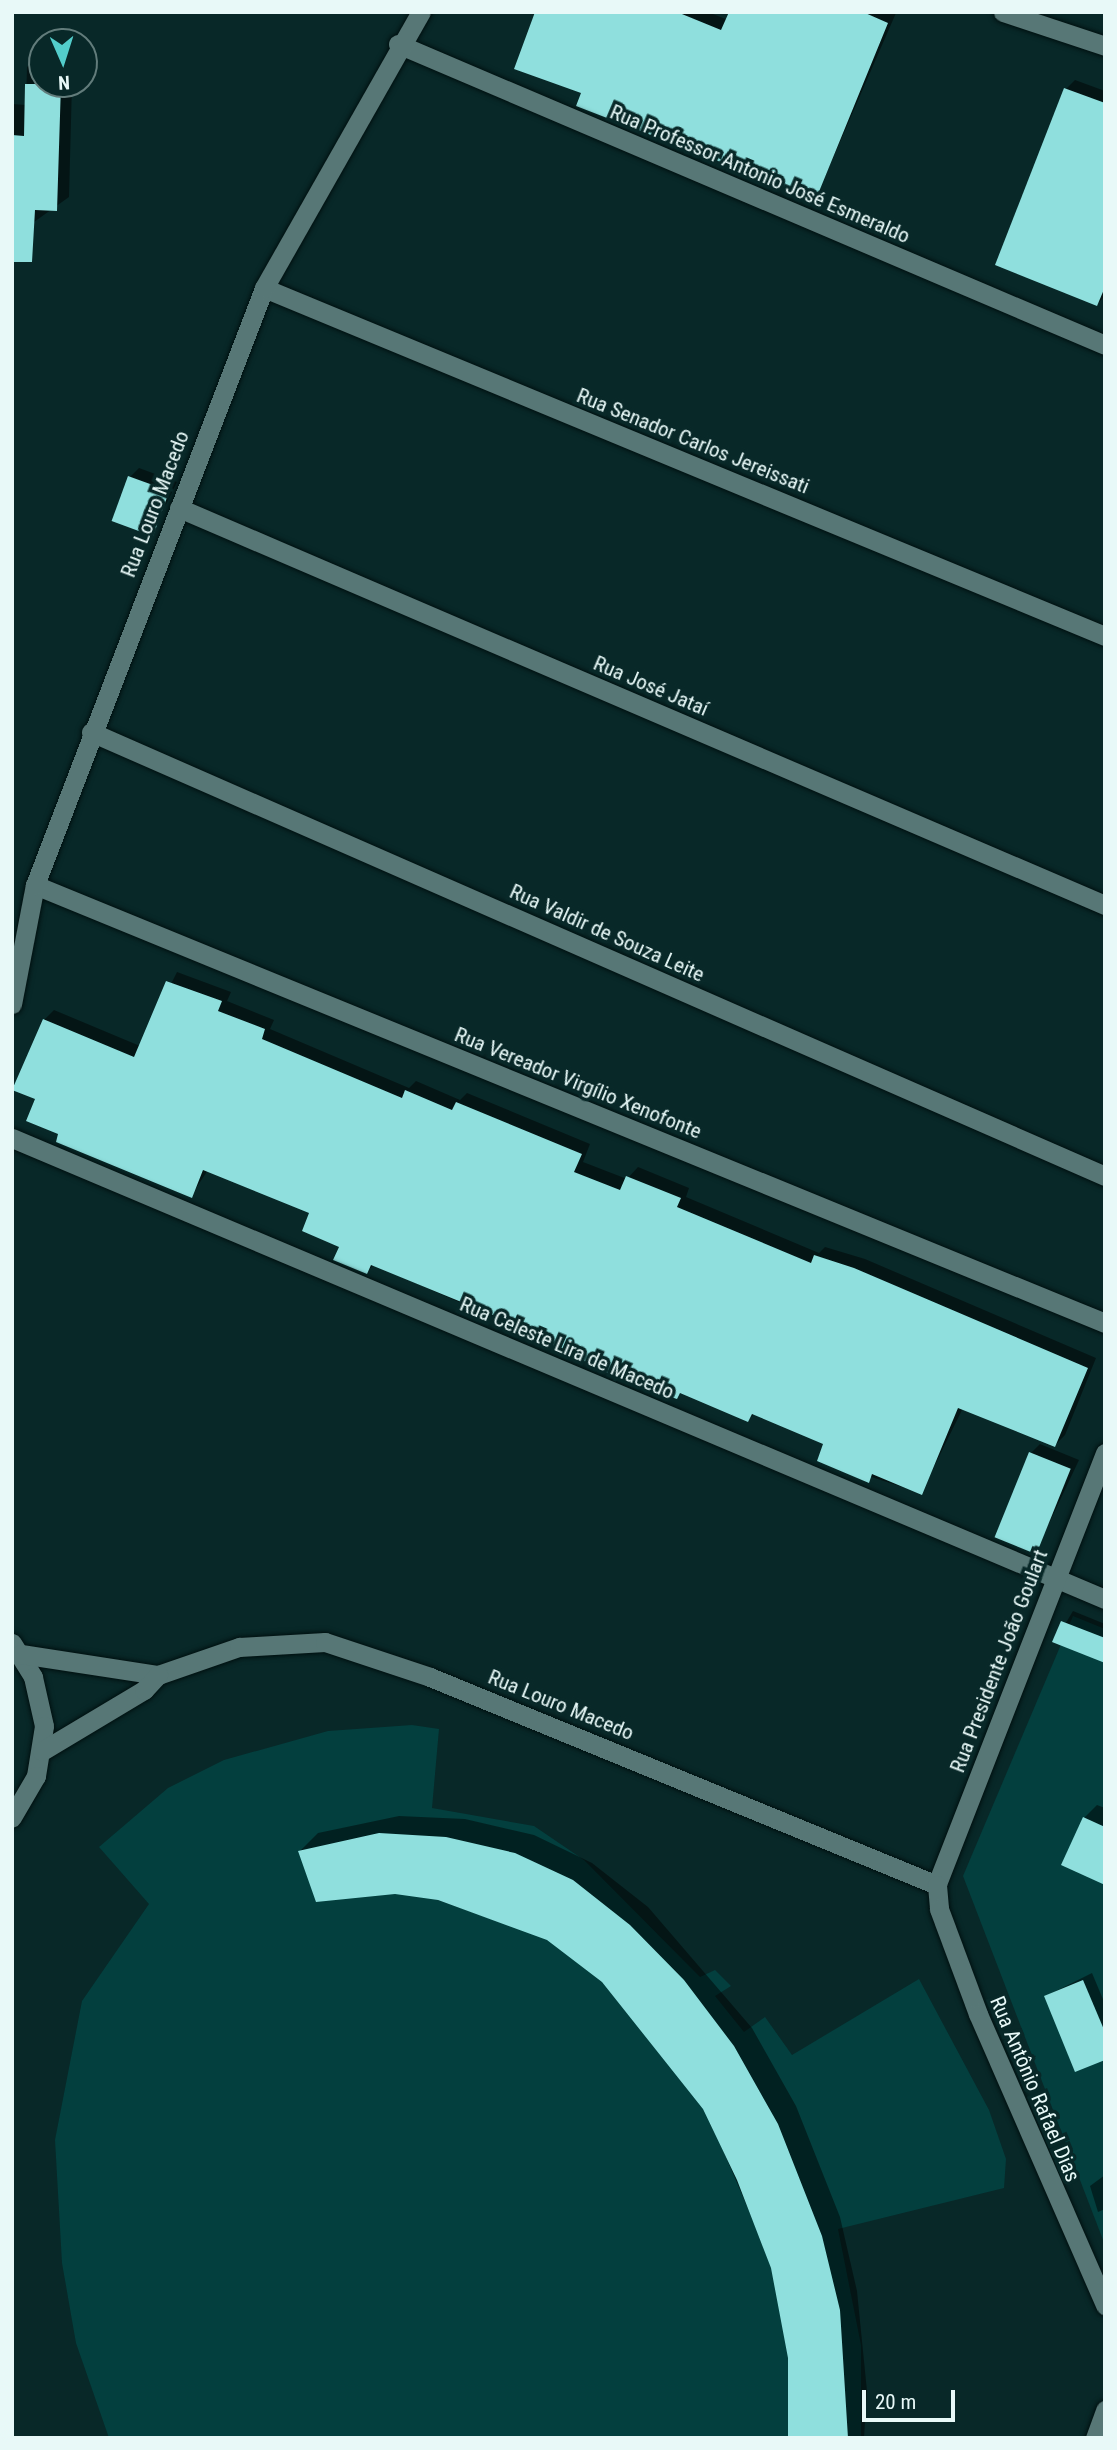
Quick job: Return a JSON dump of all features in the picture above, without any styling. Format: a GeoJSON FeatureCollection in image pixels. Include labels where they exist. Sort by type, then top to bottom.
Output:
{"type":"FeatureCollection","features":[{"type":"Feature","properties":{"kind":"street","name":"Rua Louro Macedo"},"geometry":{"type":"LineString","coordinates":[[12,1004],[34,885],[264,288],[398,44],[421,12]]}},
{"type":"Feature","properties":{"kind":"street"},"geometry":{"type":"LineString","coordinates":[[1003,12],[1105,46]]}},
{"type":"Feature","properties":{"kind":"street","name":"Rua Professor Antonio José Esmeraldo"},"geometry":{"type":"LineString","coordinates":[[398,44],[1105,345]]}},
{"type":"Feature","properties":{"kind":"street","name":"Rua Senador Carlos Jereissati"},"geometry":{"type":"LineString","coordinates":[[264,288],[1105,636]]}},
{"type":"Feature","properties":{"kind":"street","name":"Rua José Jataí"},"geometry":{"type":"LineString","coordinates":[[178,508],[1105,905]]}},
{"type":"Feature","properties":{"kind":"street","name":"Rua Valdir de Souza Leite"},"geometry":{"type":"LineString","coordinates":[[91,732],[1105,1176]]}},
{"type":"Feature","properties":{"kind":"street","name":"Rua Vereador Virgílio Xenofonte"},"geometry":{"type":"LineString","coordinates":[[34,885],[1105,1324]]}},
{"type":"Feature","properties":{"kind":"street","name":"Rua Celeste Lira de Macedo"},"geometry":{"type":"LineString","coordinates":[[12,1138],[1105,1599]]}},
{"type":"Feature","properties":{"kind":"street","name":"Rua Presidente João Goulart"},"geometry":{"type":"LineString","coordinates":[[937,1885],[1105,1452]]}},
{"type":"Feature","properties":{"kind":"street","name":"Rua Louro Macedo"},"geometry":{"type":"LineString","coordinates":[[42,1751],[144,1690],[158,1675],[239,1647],[325,1642],[430,1677],[937,1885]]}},
{"type":"Feature","properties":{"kind":"street","name":"Rua Louro Macedo"},"geometry":{"type":"LineString","coordinates":[[17,1648],[158,1675]]}},
{"type":"Feature","properties":{"kind":"street"},"geometry":{"type":"LineString","coordinates":[[12,1816],[42,1751],[41,1700],[17,1648]]}},
{"type":"Feature","properties":{"kind":"street","name":"Rua Antônio Rafael Dias"},"geometry":{"type":"LineString","coordinates":[[937,1885],[939,1909],[978,2014],[1105,2305]]}},
{"type":"Feature","properties":{"kind":"street"},"geometry":{"type":"LineString","coordinates":[[1095,2438],[1105,2410]]}},
{"type":"Feature","properties":{"kind":"shaded area"},"geometry":{"type":"Polygon","coordinates":[[[1073,1616],[1105,1629],[1105,2245],[963,1876],[1073,1616]]]}},
{"type":"Feature","properties":{"kind":"shaded area"},"geometry":{"type":"Polygon","coordinates":[[[412,1725],[439,1729],[432,1808],[534,1826],[584,1860],[700,1977],[715,1970],[731,1986],[715,1996],[744,2032],[765,2017],[792,2055],[919,1979],[989,2110],[1006,2159],[1004,2188],[838,2229],[861,2345],[861,2438],[109,2438],[76,2343],[62,2263],[55,2140],[82,2001],[149,1904],[99,1847],[168,1788],[224,1760],[328,1731],[412,1725]]]}},
{"type":"Feature","properties":{"kind":"building"},"geometry":{"type":"Polygon","coordinates":[[[535,12],[677,12],[721,30],[729,12],[863,12],[888,23],[816,199],[576,106],[581,93],[514,69],[535,12]]]}},
{"type":"Feature","properties":{"kind":"building"},"geometry":{"type":"Polygon","coordinates":[[[25,84],[28,84],[28,98],[61,98],[57,211],[35,210],[32,262],[12,262],[12,135],[24,136],[25,84]]]}},
{"type":"Feature","properties":{"kind":"building"},"geometry":{"type":"Polygon","coordinates":[[[1064,88],[1105,103],[1105,287],[1097,306],[995,265],[1064,88]]]}},
{"type":"Feature","properties":{"kind":"building"},"geometry":{"type":"Polygon","coordinates":[[[128,476],[169,491],[153,536],[112,521],[128,476]]]}},
{"type":"Feature","properties":{"kind":"building"},"geometry":{"type":"Polygon","coordinates":[[[166,981],[222,1001],[218,1011],[265,1029],[262,1039],[402,1098],[405,1090],[452,1110],[456,1102],[582,1154],[574,1172],[620,1190],[626,1176],[681,1198],[677,1207],[811,1263],[814,1255],[854,1268],[1088,1368],[1055,1447],[958,1408],[922,1495],[872,1474],[869,1483],[817,1461],[823,1444],[752,1414],[748,1422],[680,1393],[677,1399],[626,1382],[493,1315],[371,1265],[367,1274],[333,1260],[339,1247],[302,1231],[309,1213],[203,1170],[192,1198],[56,1142],[58,1134],[26,1121],[35,1099],[12,1090],[43,1019],[134,1057],[166,981]]]}},
{"type":"Feature","properties":{"kind":"building"},"geometry":{"type":"Polygon","coordinates":[[[1029,1452],[1071,1469],[1036,1554],[995,1537],[1029,1452]]]}},
{"type":"Feature","properties":{"kind":"building"},"geometry":{"type":"Polygon","coordinates":[[[1061,1621],[1105,1638],[1105,1663],[1052,1642],[1061,1621]]]}},
{"type":"Feature","properties":{"kind":"building"},"geometry":{"type":"Polygon","coordinates":[[[1083,1817],[1105,1827],[1105,1885],[1061,1865],[1083,1817]]]}},
{"type":"Feature","properties":{"kind":"building"},"geometry":{"type":"Polygon","coordinates":[[[379,1833],[446,1837],[515,1853],[573,1880],[630,1925],[684,1980],[734,2046],[778,2124],[822,2236],[840,2310],[848,2438],[788,2438],[788,2358],[771,2268],[737,2180],[703,2109],[602,1982],[547,1940],[438,1900],[395,1894],[316,1902],[298,1851],[379,1833]]]}},
{"type":"Feature","properties":{"kind":"building"},"geometry":{"type":"Polygon","coordinates":[[[1083,1980],[1105,2032],[1105,2060],[1075,2072],[1044,1996],[1083,1980]]]}}]}
